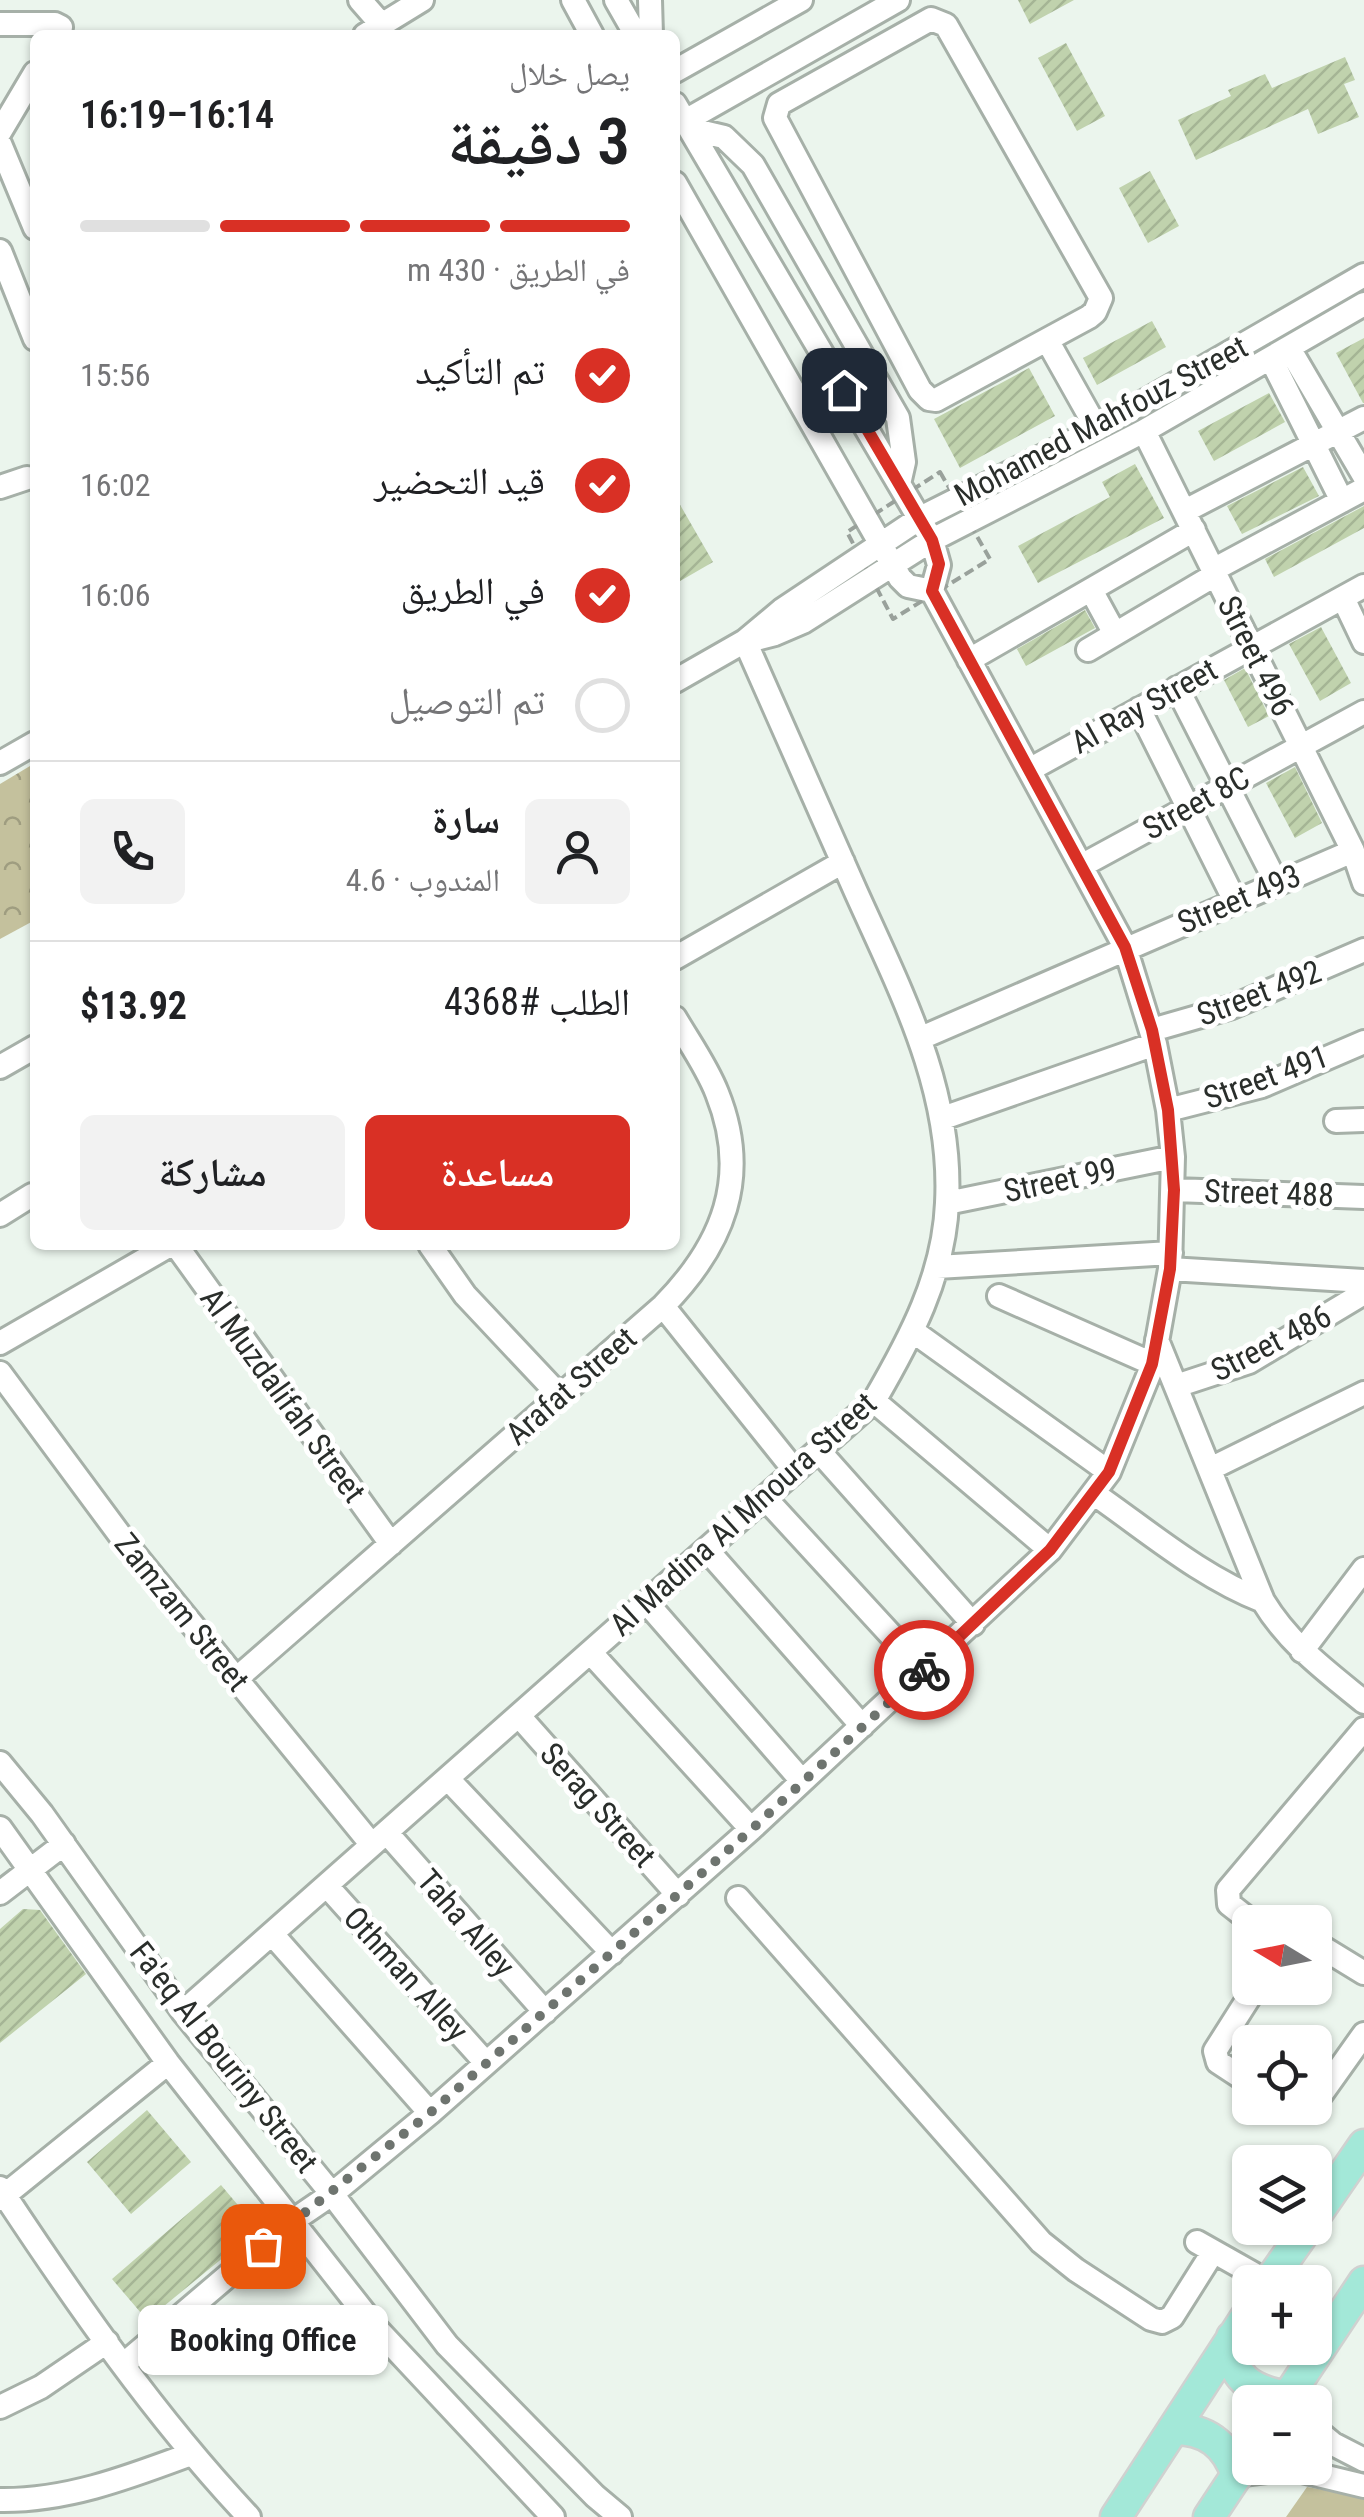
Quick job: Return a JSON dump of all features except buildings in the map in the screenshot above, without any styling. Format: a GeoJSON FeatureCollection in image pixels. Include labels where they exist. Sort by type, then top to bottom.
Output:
{"type":"FeatureCollection","features":[{"type":"Feature","properties":{"kind":"main road"},"geometry":{"type":"LineString","coordinates":[[1332,2191],[1364,2145]]}},
{"type":"Feature","properties":{"kind":"main road"},"geometry":{"type":"LineString","coordinates":[[1298,2385],[1364,2282]]}},
{"type":"Feature","properties":{"kind":"main road"},"geometry":{"type":"LineString","coordinates":[[1232,2337],[1232,2362]]}},
{"type":"Feature","properties":{"kind":"main road"},"geometry":{"type":"LineString","coordinates":[[1116,2517],[1232,2337]]}},
{"type":"Feature","properties":{"kind":"main road"},"geometry":{"type":"LineString","coordinates":[[1234,2365],[1238,2375],[1250,2385]]}},
{"type":"Feature","properties":{"kind":"main road"},"geometry":{"type":"LineString","coordinates":[[1173,2429],[1206,2434],[1232,2459]]}},
{"type":"Feature","properties":{"kind":"main road"},"geometry":{"type":"LineString","coordinates":[[1209,2517],[1232,2482]]}},
{"type":"Feature","properties":{"kind":"street"},"geometry":{"type":"LineString","coordinates":[[360,0],[373,29],[422,0]]}},
{"type":"Feature","properties":{"kind":"street"},"geometry":{"type":"LineString","coordinates":[[572,0],[589,30]]}},
{"type":"Feature","properties":{"kind":"street"},"geometry":{"type":"LineString","coordinates":[[616,0],[633,30]]}},
{"type":"Feature","properties":{"kind":"street"},"geometry":{"type":"LineString","coordinates":[[650,0],[651,30]]}},
{"type":"Feature","properties":{"kind":"street"},"geometry":{"type":"LineString","coordinates":[[680,68],[801,0]]}},
{"type":"Feature","properties":{"kind":"street"},"geometry":{"type":"LineString","coordinates":[[683,118],[898,0]]}},
{"type":"Feature","properties":{"kind":"street"},"geometry":{"type":"LineString","coordinates":[[925,20],[942,22],[1098,291],[1095,312],[1047,340],[942,398],[929,399],[924,395],[777,125],[775,110],[779,104],[925,20]]}},
{"type":"Feature","properties":{"kind":"street"},"geometry":{"type":"LineString","coordinates":[[0,24],[55,24],[60,30]]}},
{"type":"Feature","properties":{"kind":"street"},"geometry":{"type":"LineString","coordinates":[[0,132],[30,81]]}},
{"type":"Feature","properties":{"kind":"street"},"geometry":{"type":"LineString","coordinates":[[123,2365],[292,2222],[430,2113],[752,1829],[974,1624],[1050,1550],[1109,1472],[1152,1364],[1170,1261],[1172,1157],[1168,1110],[1154,1037],[1125,947],[932,591],[939,564],[932,540],[683,118]]}},
{"type":"Feature","properties":{"kind":"street"},"geometry":{"type":"LineString","coordinates":[[683,118],[732,142],[764,182],[898,418],[904,462],[900,484]]}},
{"type":"Feature","properties":{"kind":"street"},"geometry":{"type":"LineString","coordinates":[[0,144],[30,217]]}},
{"type":"Feature","properties":{"kind":"street"},"geometry":{"type":"LineString","coordinates":[[680,193],[893,566],[908,586],[932,591]]}},
{"type":"Feature","properties":{"kind":"street"},"geometry":{"type":"LineString","coordinates":[[30,232],[0,250],[30,326]]}},
{"type":"Feature","properties":{"kind":"street","name":"Mohamed Mahfouz Street"},"geometry":{"type":"LineString","coordinates":[[744,641],[803,622],[1063,460],[1097,429],[1364,275]]}},
{"type":"Feature","properties":{"kind":"street"},"geometry":{"type":"LineString","coordinates":[[751,321],[789,296]]}},
{"type":"Feature","properties":{"kind":"street","name":"Mohamed Mahfouz Street"},"geometry":{"type":"LineString","coordinates":[[680,678],[744,641],[782,610],[920,518],[1144,431],[1364,304]]}},
{"type":"Feature","properties":{"kind":"street"},"geometry":{"type":"LineString","coordinates":[[1047,340],[1097,429]]}},
{"type":"Feature","properties":{"kind":"street"},"geometry":{"type":"LineString","coordinates":[[1280,353],[1340,431],[1364,476]]}},
{"type":"Feature","properties":{"kind":"street"},"geometry":{"type":"LineString","coordinates":[[1280,353],[1314,446],[1342,501]]}},
{"type":"Feature","properties":{"kind":"street"},"geometry":{"type":"LineString","coordinates":[[969,660],[1091,590],[1189,520],[1364,418]]}},
{"type":"Feature","properties":{"kind":"street","name":"Street 496"},"geometry":{"type":"LineString","coordinates":[[1144,431],[1358,855],[1364,884]]}},
{"type":"Feature","properties":{"kind":"street"},"geometry":{"type":"LineString","coordinates":[[0,487],[27,478]]}},
{"type":"Feature","properties":{"kind":"street"},"geometry":{"type":"LineString","coordinates":[[1088,650],[1214,573],[1364,489]]}},
{"type":"Feature","properties":{"kind":"street","name":"Al Ray Street"},"geometry":{"type":"LineString","coordinates":[[1029,770],[1364,586]]}},
{"type":"Feature","properties":{"kind":"street"},"geometry":{"type":"LineString","coordinates":[[1091,590],[1115,634]]}},
{"type":"Feature","properties":{"kind":"street"},"geometry":{"type":"LineString","coordinates":[[1343,598],[1364,642]]}},
{"type":"Feature","properties":{"kind":"street","name":"Al Madina Al Mnoura Street"},"geometry":{"type":"LineString","coordinates":[[184,2012],[874,1401],[914,1332],[938,1267],[948,1204],[943,1118],[921,1038],[744,641]]}},
{"type":"Feature","properties":{"kind":"street"},"geometry":{"type":"LineString","coordinates":[[1177,688],[1276,884]]}},
{"type":"Feature","properties":{"kind":"street"},"geometry":{"type":"LineString","coordinates":[[1139,709],[1235,901]]}},
{"type":"Feature","properties":{"kind":"street","name":"Street 8C"},"geometry":{"type":"LineString","coordinates":[[1082,866],[1364,712]]}},
{"type":"Feature","properties":{"kind":"street"},"geometry":{"type":"LineString","coordinates":[[0,763],[30,747]]}},
{"type":"Feature","properties":{"kind":"street","name":"Street 493"},"geometry":{"type":"LineString","coordinates":[[921,1038],[1125,947],[1276,884],[1358,855]]}},
{"type":"Feature","properties":{"kind":"street"},"geometry":{"type":"LineString","coordinates":[[680,955],[843,862]]}},
{"type":"Feature","properties":{"kind":"street","name":"Street 492"},"geometry":{"type":"LineString","coordinates":[[943,1118],[1232,1007],[1364,950]]}},
{"type":"Feature","properties":{"kind":"street","name":"Arafat Street"},"geometry":{"type":"LineString","coordinates":[[236,1679],[664,1306],[706,1256],[721,1226],[730,1192],[732,1158],[728,1124],[717,1091],[680,1027]]}},
{"type":"Feature","properties":{"kind":"street","name":"Street 491"},"geometry":{"type":"LineString","coordinates":[[1168,1110],[1262,1086],[1364,1042]]}},
{"type":"Feature","properties":{"kind":"street"},"geometry":{"type":"LineString","coordinates":[[0,1068],[30,1051]]}},
{"type":"Feature","properties":{"kind":"street"},"geometry":{"type":"LineString","coordinates":[[1336,1121],[1364,1120]]}},
{"type":"Feature","properties":{"kind":"street","name":"Street 99"},"geometry":{"type":"LineString","coordinates":[[948,1204],[1172,1157]]}},
{"type":"Feature","properties":{"kind":"street","name":"Street 488"},"geometry":{"type":"LineString","coordinates":[[1174,1190],[1364,1197]]}},
{"type":"Feature","properties":{"kind":"street"},"geometry":{"type":"LineString","coordinates":[[0,1214],[30,1196]]}},
{"type":"Feature","properties":{"kind":"street"},"geometry":{"type":"LineString","coordinates":[[0,1343],[164,1250]]}},
{"type":"Feature","properties":{"kind":"street","name":"Al Muzdalifah Street"},"geometry":{"type":"LineString","coordinates":[[177,1250],[391,1544]]}},
{"type":"Feature","properties":{"kind":"street"},"geometry":{"type":"LineString","coordinates":[[434,1250],[465,1295],[560,1396]]}},
{"type":"Feature","properties":{"kind":"street"},"geometry":{"type":"LineString","coordinates":[[938,1267],[1170,1261],[1364,1281]]}},
{"type":"Feature","properties":{"kind":"street","name":"Street 486"},"geometry":{"type":"LineString","coordinates":[[1176,1386],[1249,1362],[1364,1293]]}},
{"type":"Feature","properties":{"kind":"street"},"geometry":{"type":"LineString","coordinates":[[999,1296],[1152,1364]]}},
{"type":"Feature","properties":{"kind":"street"},"geometry":{"type":"LineString","coordinates":[[664,1306],[795,1471]]}},
{"type":"Feature","properties":{"kind":"street"},"geometry":{"type":"LineString","coordinates":[[914,1332],[1109,1472]]}},
{"type":"Feature","properties":{"kind":"street"},"geometry":{"type":"LineString","coordinates":[[1157,1340],[1263,1601],[1280,1629],[1364,1702]]}},
{"type":"Feature","properties":{"kind":"street","name":"Zamzam Street"},"geometry":{"type":"LineString","coordinates":[[0,1373],[100,1511],[236,1679],[379,1839]]}},
{"type":"Feature","properties":{"kind":"street"},"geometry":{"type":"LineString","coordinates":[[1210,1469],[1364,1394]]}},
{"type":"Feature","properties":{"kind":"street"},"geometry":{"type":"LineString","coordinates":[[874,1401],[1050,1550]]}},
{"type":"Feature","properties":{"kind":"street"},"geometry":{"type":"LineString","coordinates":[[819,1451],[974,1624]]}},
{"type":"Feature","properties":{"kind":"street"},"geometry":{"type":"LineString","coordinates":[[1094,1493],[1202,1570],[1263,1601]]}},
{"type":"Feature","properties":{"kind":"street"},"geometry":{"type":"LineString","coordinates":[[765,1498],[924,1671]]}},
{"type":"Feature","properties":{"kind":"street"},"geometry":{"type":"LineString","coordinates":[[707,1550],[862,1726]]}},
{"type":"Feature","properties":{"kind":"street"},"geometry":{"type":"LineString","coordinates":[[1302,1651],[1364,1569]]}},
{"type":"Feature","properties":{"kind":"street"},"geometry":{"type":"LineString","coordinates":[[647,1602],[802,1782]]}},
{"type":"Feature","properties":{"kind":"street"},"geometry":{"type":"LineString","coordinates":[[591,1653],[752,1829]]}},
{"type":"Feature","properties":{"kind":"street","name":"Serag Street"},"geometry":{"type":"LineString","coordinates":[[519,1716],[678,1894]]}},
{"type":"Feature","properties":{"kind":"street"},"geometry":{"type":"LineString","coordinates":[[1232,1906],[1228,1890],[1364,1729]]}},
{"type":"Feature","properties":{"kind":"street","name":"Fa'eq Al Bouriny Street"},"geometry":{"type":"LineString","coordinates":[[0,1763],[42,1814],[184,2012],[332,2194],[447,2345],[620,2517]]}},
{"type":"Feature","properties":{"kind":"street"},"geometry":{"type":"LineString","coordinates":[[448,1779],[612,1953]]}},
{"type":"Feature","properties":{"kind":"street"},"geometry":{"type":"LineString","coordinates":[[3,1838],[42,1814]]}},
{"type":"Feature","properties":{"kind":"street","name":"Fa'eq Al Bouriny Street"},"geometry":{"type":"LineString","coordinates":[[3,1838],[31,1870],[168,2063],[377,2329],[553,2517]]}},
{"type":"Feature","properties":{"kind":"street","name":"Taha Alley"},"geometry":{"type":"LineString","coordinates":[[379,1839],[544,2012]]}},
{"type":"Feature","properties":{"kind":"street"},"geometry":{"type":"LineString","coordinates":[[0,1894],[64,1844]]}},
{"type":"Feature","properties":{"kind":"street","name":"Othman Alley"},"geometry":{"type":"LineString","coordinates":[[326,1886],[486,2063]]}},
{"type":"Feature","properties":{"kind":"street"},"geometry":{"type":"LineString","coordinates":[[738,1898],[1058,2257],[1151,2319],[1162,2322],[1172,2316],[1205,2247],[1237,2265]]}},
{"type":"Feature","properties":{"kind":"street"},"geometry":{"type":"LineString","coordinates":[[272,1934],[430,2113]]}},
{"type":"Feature","properties":{"kind":"street"},"geometry":{"type":"LineString","coordinates":[[1332,1953],[1364,1973]]}},
{"type":"Feature","properties":{"kind":"street"},"geometry":{"type":"LineString","coordinates":[[1232,2071],[1218,2062],[1215,2050],[1244,2005]]}},
{"type":"Feature","properties":{"kind":"street"},"geometry":{"type":"LineString","coordinates":[[1332,2089],[1353,2070],[1364,2034]]}},
{"type":"Feature","properties":{"kind":"street"},"geometry":{"type":"LineString","coordinates":[[168,2063],[2,2194],[191,2454],[249,2517]]}},
{"type":"Feature","properties":{"kind":"street"},"geometry":{"type":"LineString","coordinates":[[0,2407],[41,2387],[107,2342]]}},
{"type":"Feature","properties":{"kind":"street"},"geometry":{"type":"LineString","coordinates":[[1332,2443],[1364,2460]]}},
{"type":"Feature","properties":{"kind":"street"},"geometry":{"type":"LineString","coordinates":[[0,2500],[27,2509],[191,2454]]}},
{"type":"Feature","properties":{"kind":"street"},"geometry":{"type":"LineString","coordinates":[[1332,2478],[1364,2486]]}},
{"type":"Feature","properties":{"kind":"street"},"geometry":{"type":"LineString","coordinates":[[582,2516],[595,2496]]}},
{"type":"Feature","properties":{"kind":"green space"},"geometry":{"type":"Polygon","coordinates":[[[30,766],[30,923],[0,939],[0,784],[30,766]]]}},
{"type":"Feature","properties":{"kind":"green space"},"geometry":{"type":"Polygon","coordinates":[[[1364,2452],[1364,2517],[1286,2517],[1307,2487],[1335,2492],[1364,2452]]]}},
{"type":"Feature","properties":{"kind":"way so far"},"geometry":{"type":"LineString","coordinates":[[263,2246],[430,2113],[752,1829],[924,1670]]}},
{"type":"Feature","properties":{"kind":"place","name":"Booking Office"},"geometry":{"type":"Point","coordinates":[263,2246]}},
{"type":"Feature","properties":{"kind":"route"},"geometry":{"type":"LineString","coordinates":[[844,390],[932,540],[939,564],[932,591],[1125,947],[1152,1030],[1168,1110],[1172,1157],[1170,1269],[1152,1364],[1109,1472],[1050,1550],[924,1670]]}}]}
